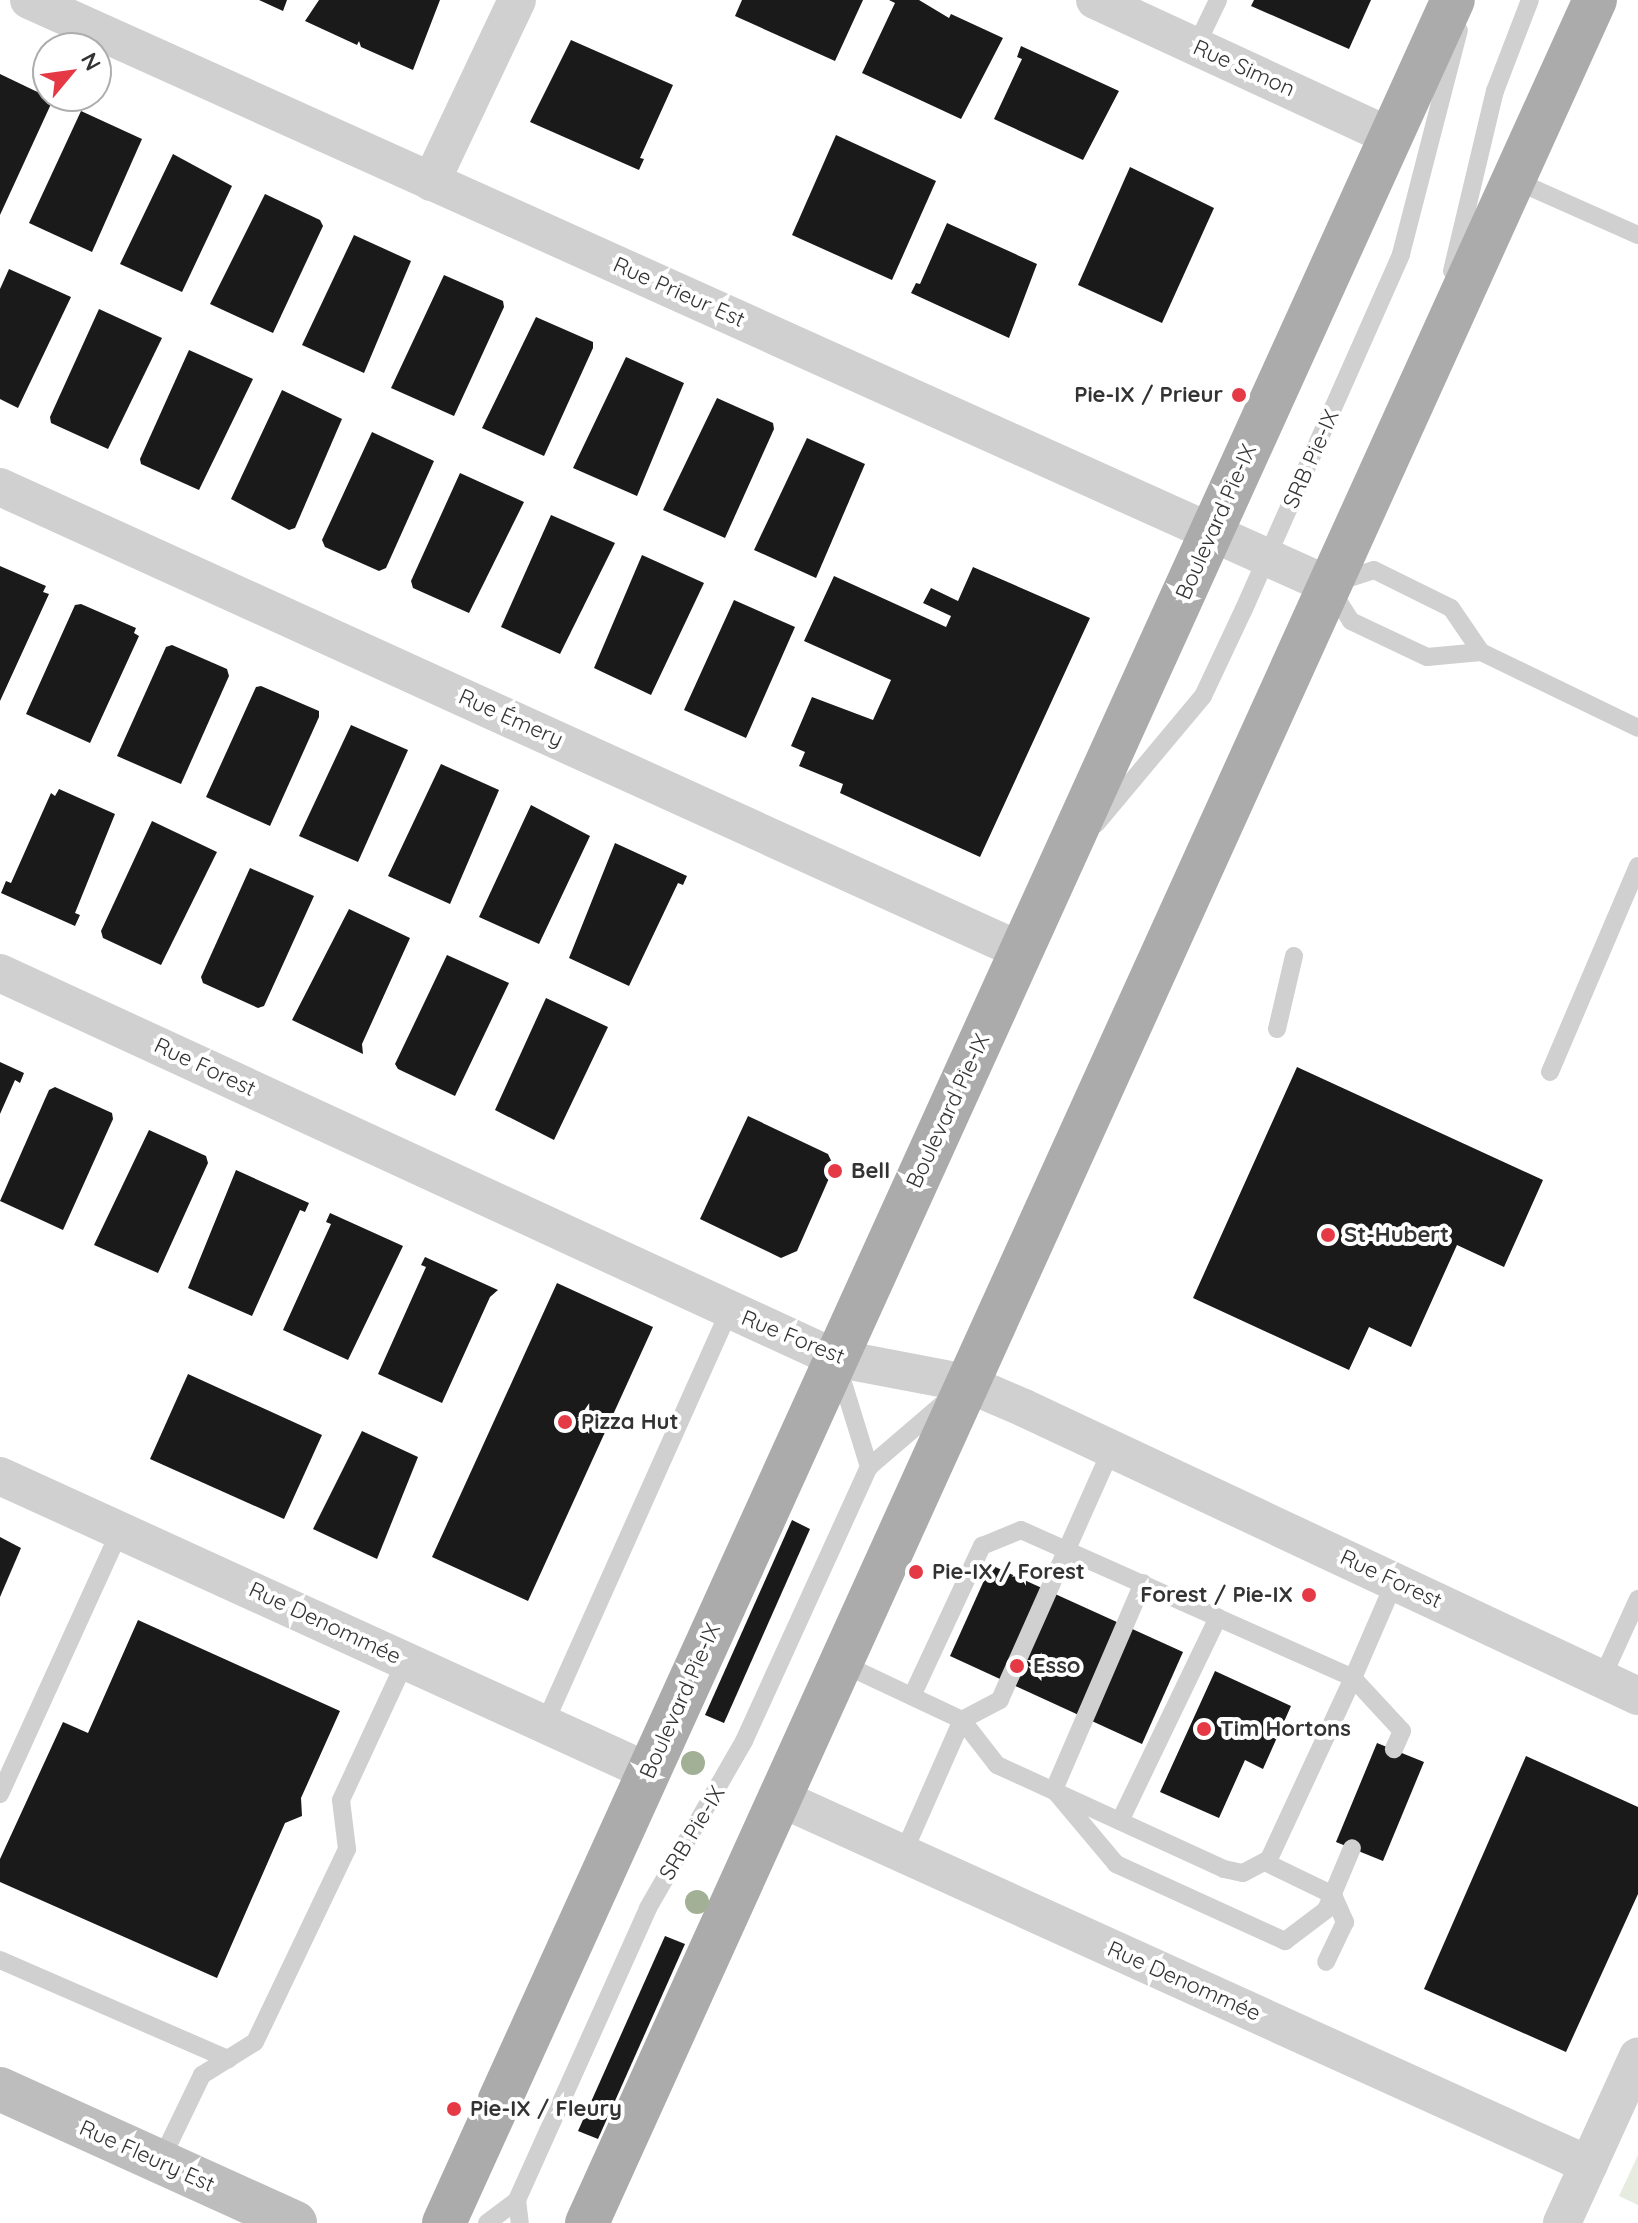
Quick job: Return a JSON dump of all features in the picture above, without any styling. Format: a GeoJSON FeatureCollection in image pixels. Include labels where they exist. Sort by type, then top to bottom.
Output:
{"type":"FeatureCollection","features":[{"type":"Feature","properties":{"kind":"main road","name":"Boulevard Pie-IX"},"geometry":{"type":"LineString","coordinates":[[444,2223],[1453,0]]}},
{"type":"Feature","properties":{"kind":"main road"},"geometry":{"type":"LineString","coordinates":[[587,2223],[1595,0]]}},
{"type":"Feature","properties":{"kind":"street","name":"Rue Prieur Est"},"geometry":{"type":"LineString","coordinates":[[29,0],[1328,585]]}},
{"type":"Feature","properties":{"kind":"street"},"geometry":{"type":"LineString","coordinates":[[431,182],[517,0]]}},
{"type":"Feature","properties":{"kind":"street","name":"Rue Simon"},"geometry":{"type":"LineString","coordinates":[[1095,0],[1391,137]]}},
{"type":"Feature","properties":{"kind":"street","name":"Rue Émery"},"geometry":{"type":"LineString","coordinates":[[0,487],[1021,951]]}},
{"type":"Feature","properties":{"kind":"street","name":"Rue Forest"},"geometry":{"type":"LineString","coordinates":[[0,973],[835,1358],[966,1383],[1112,1448],[1638,1696]]}},
{"type":"Feature","properties":{"kind":"street","name":"Rue Denommée"},"geometry":{"type":"LineString","coordinates":[[0,1476],[649,1772]]}},
{"type":"Feature","properties":{"kind":"street","name":"Rue Denommée"},"geometry":{"type":"LineString","coordinates":[[780,1798],[1589,2165]]}},
{"type":"Feature","properties":{"kind":"street"},"geometry":{"type":"LineString","coordinates":[[1562,2223],[1638,2056]]}},
{"type":"Feature","properties":{"kind":"street","name":"Rue Fleury Est"},"geometry":{"type":"LineString","coordinates":[[0,2089],[295,2223]]}},
{"type":"Feature","properties":{"kind":"lane"},"geometry":{"type":"LineString","coordinates":[[1196,46],[1218,0]]}},
{"type":"Feature","properties":{"kind":"lane","name":"SRB Pie-IX"},"geometry":{"type":"LineString","coordinates":[[1058,869],[1203,696],[1401,254],[1467,0]]}},
{"type":"Feature","properties":{"kind":"lane"},"geometry":{"type":"LineString","coordinates":[[1429,371],[1495,91],[1530,0]]}},
{"type":"Feature","properties":{"kind":"lane"},"geometry":{"type":"LineString","coordinates":[[1512,179],[1638,235]]}},
{"type":"Feature","properties":{"kind":"lane"},"geometry":{"type":"LineString","coordinates":[[1481,652],[1427,657],[1351,621],[1328,585],[1374,570],[1451,608],[1481,652],[1638,728]]}},
{"type":"Feature","properties":{"kind":"lane"},"geometry":{"type":"LineString","coordinates":[[1550,1072],[1638,866]]}},
{"type":"Feature","properties":{"kind":"lane"},"geometry":{"type":"LineString","coordinates":[[1277,1029],[1294,956]]}},
{"type":"Feature","properties":{"kind":"lane"},"geometry":{"type":"LineString","coordinates":[[544,1725],[730,1310]]}},
{"type":"Feature","properties":{"kind":"lane"},"geometry":{"type":"LineString","coordinates":[[835,1358],[869,1467]]}},
{"type":"Feature","properties":{"kind":"lane","name":"SRB Pie-IX"},"geometry":{"type":"LineString","coordinates":[[487,2223],[517,2200],[648,1908],[744,1741],[869,1467],[966,1383]]}},
{"type":"Feature","properties":{"kind":"lane"},"geometry":{"type":"LineString","coordinates":[[903,1854],[962,1720],[1000,1700],[1112,1448]]}},
{"type":"Feature","properties":{"kind":"lane"},"geometry":{"type":"LineString","coordinates":[[0,1794],[121,1529]]}},
{"type":"Feature","properties":{"kind":"lane"},"geometry":{"type":"LineString","coordinates":[[912,1696],[982,1546],[1021,1530],[1353,1678],[1402,1731],[1394,1749]]}},
{"type":"Feature","properties":{"kind":"lane"},"geometry":{"type":"LineString","coordinates":[[841,1663],[962,1720],[997,1765],[1233,1872],[1253,1870],[1265,1862],[1353,1678],[1395,1581]]}},
{"type":"Feature","properties":{"kind":"lane"},"geometry":{"type":"LineString","coordinates":[[1054,1790],[1143,1583]]}},
{"type":"Feature","properties":{"kind":"lane"},"geometry":{"type":"LineString","coordinates":[[1602,1678],[1638,1599]]}},
{"type":"Feature","properties":{"kind":"lane"},"geometry":{"type":"LineString","coordinates":[[1120,1821],[1218,1617]]}},
{"type":"Feature","properties":{"kind":"lane"},"geometry":{"type":"LineString","coordinates":[[160,2162],[202,2075],[255,2042],[347,1849],[341,1800],[406,1660]]}},
{"type":"Feature","properties":{"kind":"lane"},"geometry":{"type":"LineString","coordinates":[[1054,1790],[1116,1864],[1285,1941],[1326,1910],[1352,1848]]}},
{"type":"Feature","properties":{"kind":"lane"},"geometry":{"type":"LineString","coordinates":[[1265,1862],[1333,1895],[1345,1922],[1326,1962]]}},
{"type":"Feature","properties":{"kind":"lane"},"geometry":{"type":"LineString","coordinates":[[0,1960],[228,2059]]}},
{"type":"Feature","properties":{"kind":"lane"},"geometry":{"type":"LineString","coordinates":[[517,2200],[520,2223]]}},
{"type":"Feature","properties":{"kind":"shaded area"},"geometry":{"type":"Polygon","coordinates":[[[1638,2155],[1638,2205],[1619,2196],[1638,2155]]]}},
{"type":"Feature","properties":{"kind":"building"},"geometry":{"type":"Polygon","coordinates":[[[259,0],[287,0],[283,11],[259,0]]]}},
{"type":"Feature","properties":{"kind":"building"},"geometry":{"type":"Polygon","coordinates":[[[319,0],[440,0],[413,70],[361,47],[359,41],[357,45],[305,21],[319,0]]]}},
{"type":"Feature","properties":{"kind":"building"},"geometry":{"type":"Polygon","coordinates":[[[742,0],[863,0],[835,61],[735,16],[742,0]]]}},
{"type":"Feature","properties":{"kind":"building"},"geometry":{"type":"Polygon","coordinates":[[[889,0],[919,0],[949,18],[951,14],[1003,38],[961,119],[862,73],[895,3],[889,0]]]}},
{"type":"Feature","properties":{"kind":"building"},"geometry":{"type":"Polygon","coordinates":[[[1254,0],[1371,0],[1349,49],[1251,6],[1254,0]]]}},
{"type":"Feature","properties":{"kind":"building"},"geometry":{"type":"Polygon","coordinates":[[[571,40],[673,85],[640,158],[644,159],[639,170],[530,122],[571,40]]]}},
{"type":"Feature","properties":{"kind":"building"},"geometry":{"type":"Polygon","coordinates":[[[1021,46],[1119,91],[1083,160],[994,119],[1022,59],[1017,57],[1021,46]]]}},
{"type":"Feature","properties":{"kind":"building"},"geometry":{"type":"Polygon","coordinates":[[[0,74],[32,89],[32,112],[47,112],[0,215],[0,74]]]}},
{"type":"Feature","properties":{"kind":"building"},"geometry":{"type":"Polygon","coordinates":[[[81,112],[142,139],[92,252],[29,223],[81,112]]]}},
{"type":"Feature","properties":{"kind":"building"},"geometry":{"type":"Polygon","coordinates":[[[836,135],[936,181],[892,280],[792,235],[836,135]]]}},
{"type":"Feature","properties":{"kind":"building"},"geometry":{"type":"Polygon","coordinates":[[[173,154],[232,186],[182,292],[120,264],[173,154]]]}},
{"type":"Feature","properties":{"kind":"building"},"geometry":{"type":"Polygon","coordinates":[[[1130,167],[1214,208],[1162,323],[1078,285],[1130,167]]]}},
{"type":"Feature","properties":{"kind":"building"},"geometry":{"type":"Polygon","coordinates":[[[265,194],[320,220],[323,226],[273,333],[210,304],[265,194]]]}},
{"type":"Feature","properties":{"kind":"building"},"geometry":{"type":"Polygon","coordinates":[[[947,223],[1037,264],[1009,338],[911,293],[916,283],[920,284],[947,223]]]}},
{"type":"Feature","properties":{"kind":"building"},"geometry":{"type":"Polygon","coordinates":[[[354,235],[411,261],[364,373],[302,345],[354,235]]]}},
{"type":"Feature","properties":{"kind":"building"},"geometry":{"type":"Polygon","coordinates":[[[9,269],[71,297],[18,408],[0,399],[0,289],[9,269]]]}},
{"type":"Feature","properties":{"kind":"building"},"geometry":{"type":"Polygon","coordinates":[[[444,275],[503,301],[504,307],[454,416],[391,388],[444,275]]]}},
{"type":"Feature","properties":{"kind":"building"},"geometry":{"type":"Polygon","coordinates":[[[99,309],[162,338],[108,449],[51,423],[50,417],[99,309]]]}},
{"type":"Feature","properties":{"kind":"building"},"geometry":{"type":"Polygon","coordinates":[[[536,317],[593,342],[544,456],[482,428],[536,317]]]}},
{"type":"Feature","properties":{"kind":"building"},"geometry":{"type":"Polygon","coordinates":[[[189,350],[253,379],[199,490],[141,464],[140,459],[189,350]]]}},
{"type":"Feature","properties":{"kind":"building"},"geometry":{"type":"Polygon","coordinates":[[[626,357],[684,383],[637,496],[573,468],[626,357]]]}},
{"type":"Feature","properties":{"kind":"building"},"geometry":{"type":"Polygon","coordinates":[[[282,390],[342,419],[295,528],[289,530],[231,499],[282,390]]]}},
{"type":"Feature","properties":{"kind":"building"},"geometry":{"type":"Polygon","coordinates":[[[717,398],[773,423],[774,429],[725,538],[663,510],[717,398]]]}},
{"type":"Feature","properties":{"kind":"building"},"geometry":{"type":"Polygon","coordinates":[[[372,432],[434,461],[386,568],[379,571],[325,547],[322,540],[372,432]]]}},
{"type":"Feature","properties":{"kind":"building"},"geometry":{"type":"Polygon","coordinates":[[[807,438],[865,464],[816,578],[754,550],[807,438]]]}},
{"type":"Feature","properties":{"kind":"building"},"geometry":{"type":"Polygon","coordinates":[[[460,473],[524,502],[469,613],[413,588],[411,581],[460,473]]]}},
{"type":"Feature","properties":{"kind":"building"},"geometry":{"type":"Polygon","coordinates":[[[551,515],[615,543],[560,654],[501,627],[551,515]]]}},
{"type":"Feature","properties":{"kind":"building"},"geometry":{"type":"Polygon","coordinates":[[[642,555],[704,583],[651,695],[594,668],[642,555]]]}},
{"type":"Feature","properties":{"kind":"building"},"geometry":{"type":"Polygon","coordinates":[[[0,566],[46,586],[43,592],[49,594],[0,701],[0,566]]]}},
{"type":"Feature","properties":{"kind":"building"},"geometry":{"type":"Polygon","coordinates":[[[973,567],[1090,618],[980,857],[840,793],[843,784],[799,766],[805,752],[791,746],[812,697],[873,720],[891,680],[804,641],[834,576],[946,627],[951,616],[923,603],[931,588],[958,601],[973,567]]]}},
{"type":"Feature","properties":{"kind":"building"},"geometry":{"type":"Polygon","coordinates":[[[734,600],[795,627],[746,738],[684,710],[734,600]]]}},
{"type":"Feature","properties":{"kind":"building"},"geometry":{"type":"Polygon","coordinates":[[[81,604],[136,628],[134,633],[139,636],[90,743],[26,714],[75,605],[81,604]]]}},
{"type":"Feature","properties":{"kind":"building"},"geometry":{"type":"Polygon","coordinates":[[[172,645],[227,669],[229,676],[181,784],[117,756],[166,647],[172,645]]]}},
{"type":"Feature","properties":{"kind":"building"},"geometry":{"type":"Polygon","coordinates":[[[261,686],[319,711],[270,826],[206,797],[256,687],[261,686]]]}},
{"type":"Feature","properties":{"kind":"building"},"geometry":{"type":"Polygon","coordinates":[[[351,725],[408,750],[358,862],[299,836],[351,725]]]}},
{"type":"Feature","properties":{"kind":"building"},"geometry":{"type":"Polygon","coordinates":[[[441,764],[499,790],[450,904],[388,876],[441,764]]]}},
{"type":"Feature","properties":{"kind":"building"},"geometry":{"type":"Polygon","coordinates":[[[59,789],[115,814],[75,913],[80,915],[75,926],[1,893],[6,881],[11,883],[51,793],[55,796],[59,789]]]}},
{"type":"Feature","properties":{"kind":"building"},"geometry":{"type":"Polygon","coordinates":[[[531,805],[590,836],[539,944],[479,917],[531,805]]]}},
{"type":"Feature","properties":{"kind":"building"},"geometry":{"type":"Polygon","coordinates":[[[152,821],[217,852],[161,965],[103,938],[101,931],[152,821]]]}},
{"type":"Feature","properties":{"kind":"building"},"geometry":{"type":"Polygon","coordinates":[[[615,843],[687,876],[683,885],[678,883],[629,986],[569,958],[615,843]]]}},
{"type":"Feature","properties":{"kind":"building"},"geometry":{"type":"Polygon","coordinates":[[[250,868],[314,896],[264,1006],[258,1008],[203,983],[201,977],[250,868]]]}},
{"type":"Feature","properties":{"kind":"building"},"geometry":{"type":"Polygon","coordinates":[[[349,909],[410,938],[362,1044],[363,1054],[292,1020],[349,909]]]}},
{"type":"Feature","properties":{"kind":"building"},"geometry":{"type":"Polygon","coordinates":[[[447,955],[509,983],[455,1096],[398,1069],[395,1064],[447,955]]]}},
{"type":"Feature","properties":{"kind":"building"},"geometry":{"type":"Polygon","coordinates":[[[546,998],[608,1027],[554,1140],[495,1110],[546,998]]]}},
{"type":"Feature","properties":{"kind":"building"},"geometry":{"type":"Polygon","coordinates":[[[0,1062],[24,1073],[20,1083],[15,1080],[0,1114],[0,1062]]]}},
{"type":"Feature","properties":{"kind":"building"},"geometry":{"type":"Polygon","coordinates":[[[1297,1067],[1543,1180],[1504,1267],[1457,1245],[1411,1347],[1369,1327],[1349,1370],[1193,1298],[1297,1067]]]}},
{"type":"Feature","properties":{"kind":"building"},"geometry":{"type":"Polygon","coordinates":[[[55,1087],[112,1113],[113,1119],[63,1230],[0,1201],[49,1090],[55,1087]]]}},
{"type":"Feature","properties":{"kind":"building"},"geometry":{"type":"Polygon","coordinates":[[[748,1116],[828,1154],[834,1167],[797,1251],[781,1258],[700,1219],[748,1116]]]}},
{"type":"Feature","properties":{"kind":"building"},"geometry":{"type":"Polygon","coordinates":[[[149,1130],[206,1156],[208,1163],[158,1273],[94,1245],[149,1130]]]}},
{"type":"Feature","properties":{"kind":"building"},"geometry":{"type":"Polygon","coordinates":[[[236,1170],[309,1203],[305,1212],[300,1210],[252,1316],[188,1288],[236,1170]]]}},
{"type":"Feature","properties":{"kind":"building"},"geometry":{"type":"Polygon","coordinates":[[[330,1213],[403,1246],[348,1360],[283,1330],[331,1224],[326,1222],[330,1213]]]}},
{"type":"Feature","properties":{"kind":"building"},"geometry":{"type":"Polygon","coordinates":[[[425,1257],[498,1290],[490,1297],[442,1403],[378,1374],[426,1267],[421,1265],[425,1257]]]}},
{"type":"Feature","properties":{"kind":"building"},"geometry":{"type":"Polygon","coordinates":[[[557,1283],[653,1327],[528,1601],[432,1557],[557,1283]]]}},
{"type":"Feature","properties":{"kind":"building"},"geometry":{"type":"Polygon","coordinates":[[[188,1374],[322,1435],[284,1519],[150,1459],[188,1374]]]}},
{"type":"Feature","properties":{"kind":"building"},"geometry":{"type":"Polygon","coordinates":[[[362,1431],[418,1457],[377,1559],[313,1529],[362,1431]]]}},
{"type":"Feature","properties":{"kind":"building"},"geometry":{"type":"Polygon","coordinates":[[[792,1520],[810,1529],[724,1723],[705,1715],[792,1520]]]}},
{"type":"Feature","properties":{"kind":"building"},"geometry":{"type":"Polygon","coordinates":[[[0,1537],[21,1548],[0,1597],[0,1537]]]}},
{"type":"Feature","properties":{"kind":"building"},"geometry":{"type":"Polygon","coordinates":[[[991,1565],[1183,1652],[1142,1744],[950,1656],[991,1565]]]}},
{"type":"Feature","properties":{"kind":"building"},"geometry":{"type":"Polygon","coordinates":[[[138,1620],[340,1711],[301,1798],[302,1816],[285,1823],[217,1978],[0,1882],[0,1859],[63,1722],[88,1733],[138,1620]]]}},
{"type":"Feature","properties":{"kind":"building"},"geometry":{"type":"Polygon","coordinates":[[[1215,1671],[1291,1706],[1263,1769],[1245,1760],[1219,1818],[1160,1792],[1215,1671]]]}},
{"type":"Feature","properties":{"kind":"building"},"geometry":{"type":"Polygon","coordinates":[[[1377,1743],[1424,1762],[1383,1861],[1336,1842],[1377,1743]]]}},
{"type":"Feature","properties":{"kind":"building"},"geometry":{"type":"Polygon","coordinates":[[[1526,1756],[1638,1807],[1638,1894],[1566,2052],[1424,1989],[1526,1756]]]}},
{"type":"Feature","properties":{"kind":"building"},"geometry":{"type":"Polygon","coordinates":[[[665,1936],[685,1944],[598,2139],[578,2131],[665,1936]]]}},
{"type":"Feature","properties":{"kind":"place","name":"Pie-IX / Prieur"},"geometry":{"type":"Point","coordinates":[1239,395]}},
{"type":"Feature","properties":{"kind":"place","name":"Bell"},"geometry":{"type":"Point","coordinates":[835,1171]}},
{"type":"Feature","properties":{"kind":"place","name":"St-Hubert"},"geometry":{"type":"Point","coordinates":[1328,1235]}},
{"type":"Feature","properties":{"kind":"place","name":"Pizza Hut"},"geometry":{"type":"Point","coordinates":[565,1422]}},
{"type":"Feature","properties":{"kind":"place","name":"Pie-IX / Forest"},"geometry":{"type":"Point","coordinates":[916,1572]}},
{"type":"Feature","properties":{"kind":"place","name":"Forest / Pie-IX"},"geometry":{"type":"Point","coordinates":[1309,1595]}},
{"type":"Feature","properties":{"kind":"place","name":"Esso"},"geometry":{"type":"Point","coordinates":[1017,1666]}},
{"type":"Feature","properties":{"kind":"place","name":"Tim Hortons"},"geometry":{"type":"Point","coordinates":[1204,1729]}},
{"type":"Feature","properties":{"kind":"place","name":"Pie-IX / Fleury"},"geometry":{"type":"Point","coordinates":[454,2109]}}]}
